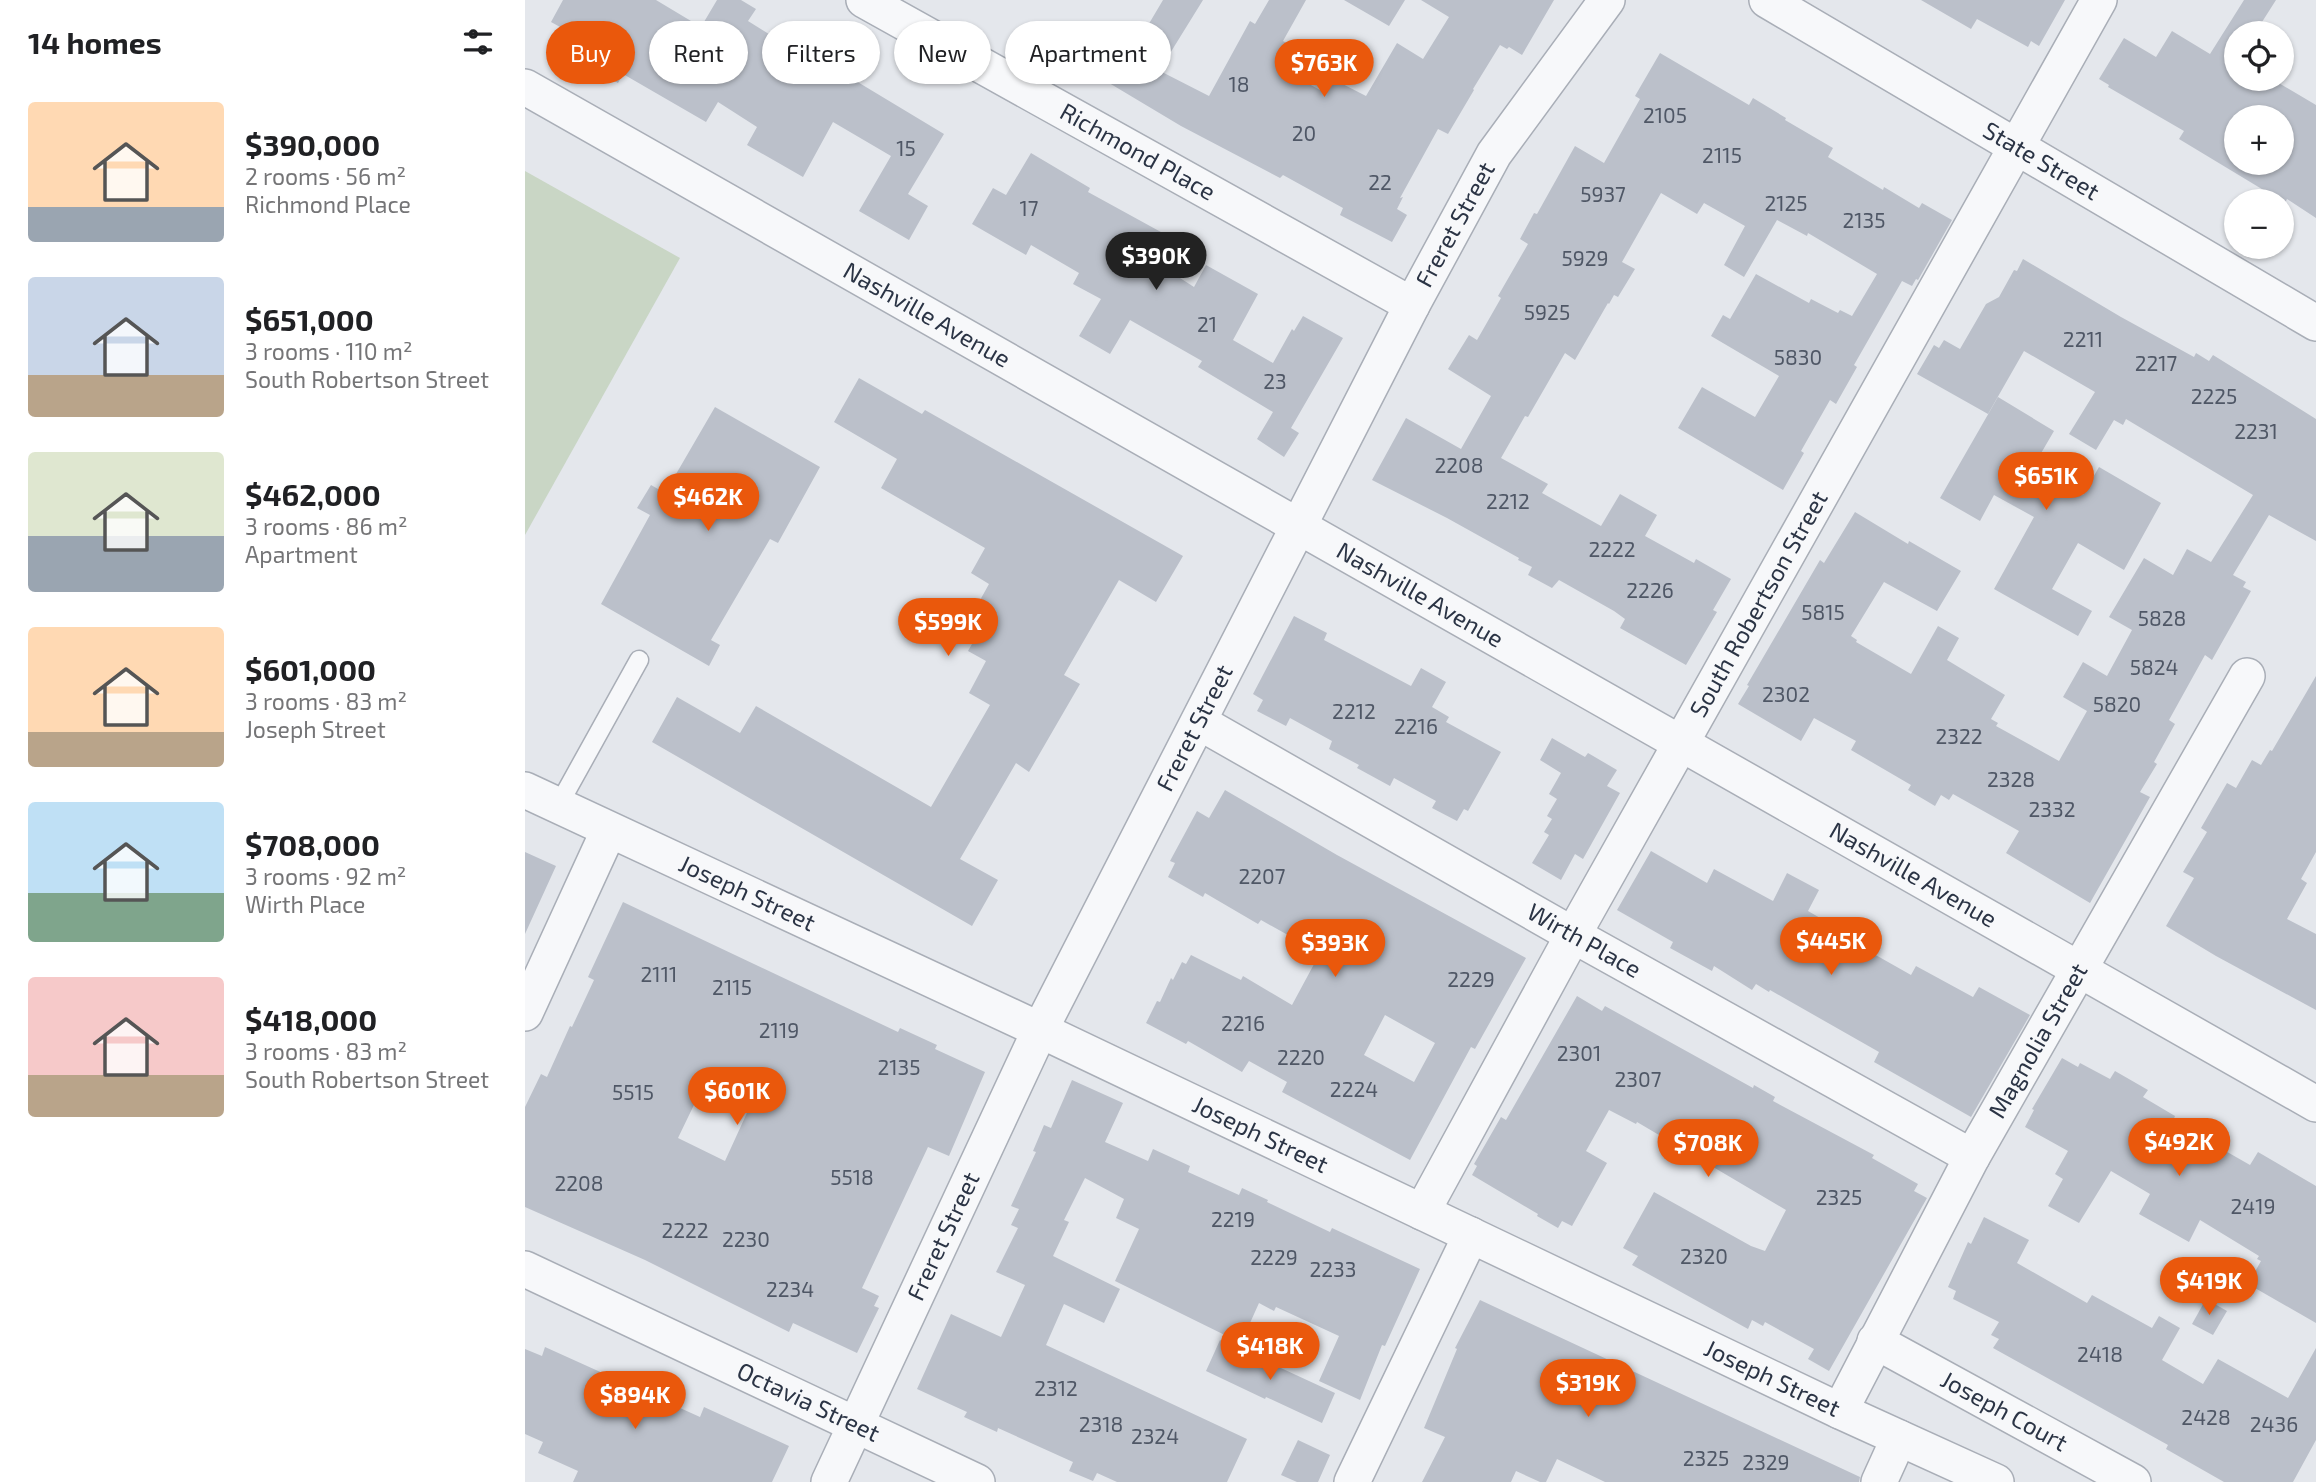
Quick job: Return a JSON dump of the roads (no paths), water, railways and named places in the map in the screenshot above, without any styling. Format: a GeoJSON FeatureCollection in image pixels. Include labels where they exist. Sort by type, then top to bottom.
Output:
{"type":"FeatureCollection","features":[{"type":"Feature","properties":{"kind":"street","name":"Richmond Place"},"geometry":{"type":"LineString","coordinates":[[864,0],[1412,305]]}},
{"type":"Feature","properties":{"kind":"street","name":"Freret Street"},"geometry":{"type":"LineString","coordinates":[[829,1482],[1040,1030],[1412,305],[1494,154],[1607,0]]}},
{"type":"Feature","properties":{"kind":"street","name":"State Street"},"geometry":{"type":"LineString","coordinates":[[1767,0],[2316,323]]}},
{"type":"Feature","properties":{"kind":"street","name":"South Robertson Street"},"geometry":{"type":"LineString","coordinates":[[1422,1212],[1573,935],[2099,0]]}},
{"type":"Feature","properties":{"kind":"street","name":"Nashville Avenue"},"geometry":{"type":"LineString","coordinates":[[525,87],[2316,1104]]}},
{"type":"Feature","properties":{"kind":"street","name":"Magnolia Street"},"geometry":{"type":"LineString","coordinates":[[1840,1410],[1972,1157],[2247,676]]}},
{"type":"Feature","properties":{"kind":"street","name":"Wirth Place"},"geometry":{"type":"LineString","coordinates":[[1199,722],[1573,935],[1972,1157]]}},
{"type":"Feature","properties":{"kind":"street","name":"Joseph Street"},"geometry":{"type":"LineString","coordinates":[[525,790],[1996,1482]]}},
{"type":"Feature","properties":{"kind":"street"},"geometry":{"type":"LineString","coordinates":[[525,1013],[609,830]]}},
{"type":"Feature","properties":{"kind":"street"},"geometry":{"type":"LineString","coordinates":[[1352,1482],[1471,1235]]}},
{"type":"Feature","properties":{"kind":"street","name":"Octavia Street"},"geometry":{"type":"LineString","coordinates":[[525,1269],[977,1482]]}},
{"type":"Feature","properties":{"kind":"street","name":"Joseph Court"},"geometry":{"type":"LineString","coordinates":[[1875,1340],[2133,1482]]}},
{"type":"Feature","properties":{"kind":"street"},"geometry":{"type":"LineString","coordinates":[[1879,1482],[1899,1438]]}},
{"type":"Feature","properties":{"kind":"lane"},"geometry":{"type":"LineString","coordinates":[[558,806],[639,660]]}}]}
